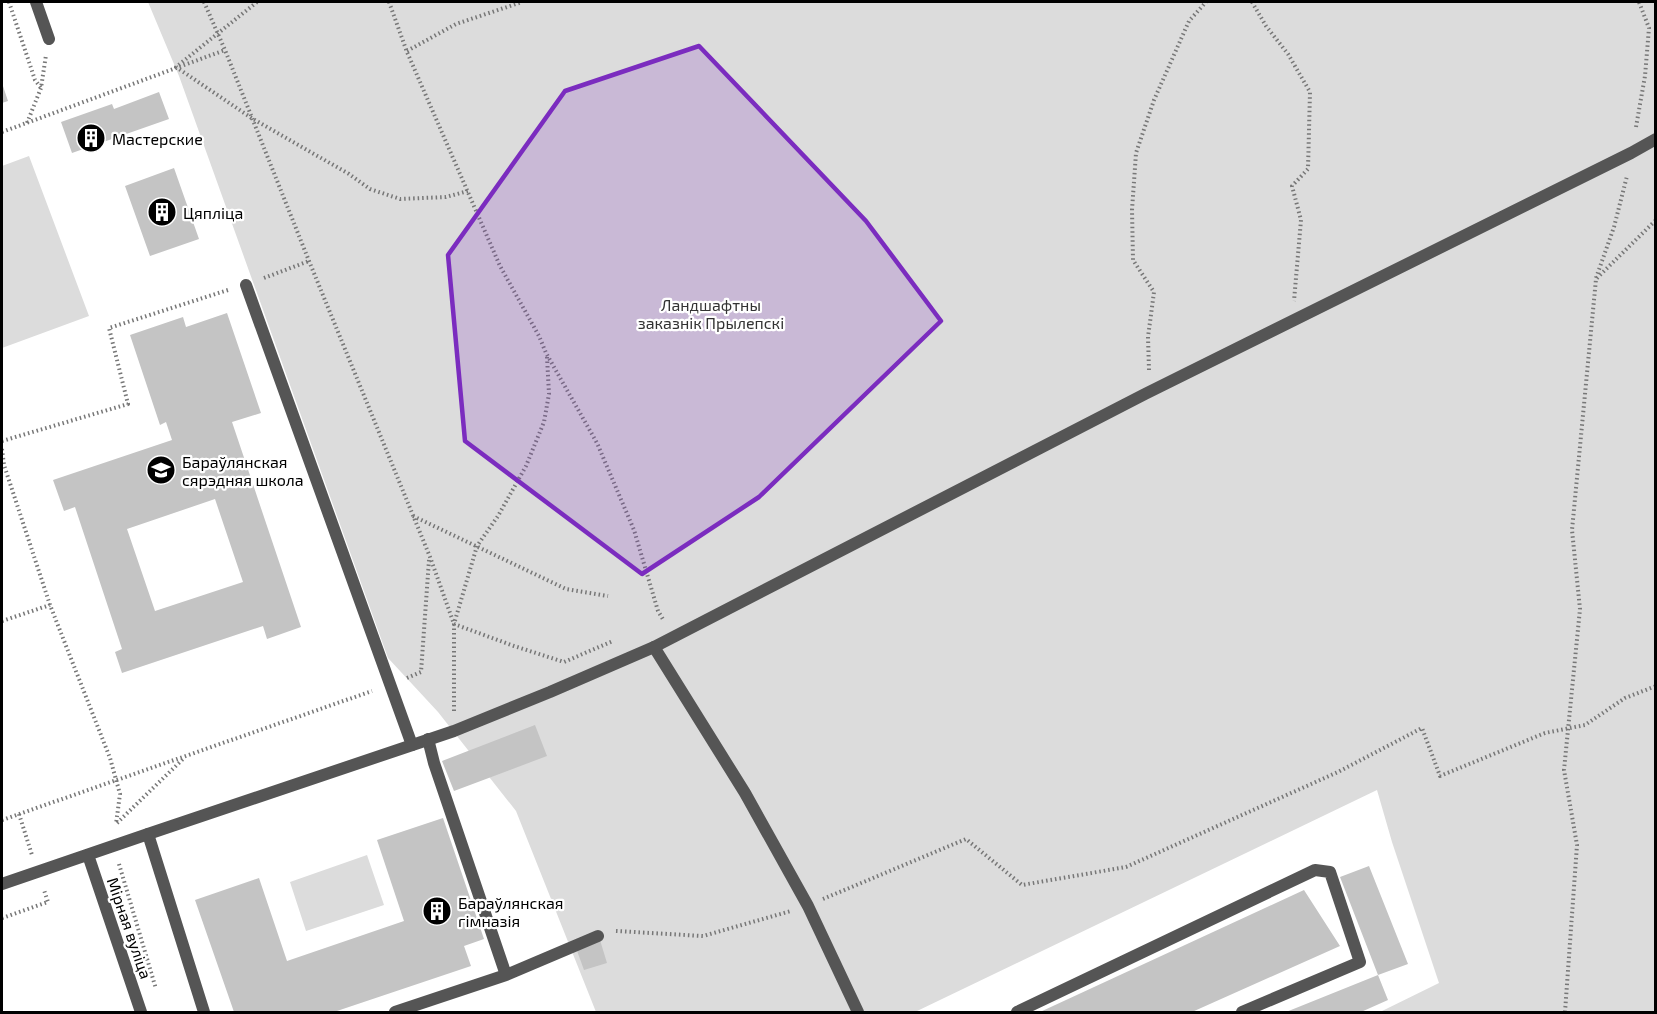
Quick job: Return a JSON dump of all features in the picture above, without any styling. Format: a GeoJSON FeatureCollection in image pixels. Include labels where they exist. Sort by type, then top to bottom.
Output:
{"type":"FeatureCollection","features":[{"type":"Feature","properties":{"kind":"street"},"geometry":{"type":"LineString","coordinates":[[36,2],[49,39]]}},
{"type":"Feature","properties":{"kind":"street"},"geometry":{"type":"LineString","coordinates":[[2,885],[454,731],[654,647],[1145,394],[1656,139]]}},
{"type":"Feature","properties":{"kind":"street"},"geometry":{"type":"LineString","coordinates":[[246,285],[412,745]]}},
{"type":"Feature","properties":{"kind":"street"},"geometry":{"type":"LineString","coordinates":[[654,647],[745,793],[808,906],[858,1012]]}},
{"type":"Feature","properties":{"kind":"street"},"geometry":{"type":"LineString","coordinates":[[428,740],[434,764],[506,975]]}},
{"type":"Feature","properties":{"kind":"street"},"geometry":{"type":"LineString","coordinates":[[148,834],[204,1012]]}},
{"type":"Feature","properties":{"kind":"street","name":"Мірная вуліца"},"geometry":{"type":"LineString","coordinates":[[88,855],[141,1012]]}},
{"type":"Feature","properties":{"kind":"street"},"geometry":{"type":"LineString","coordinates":[[1017,1012],[1315,870],[1330,872],[1360,962],[1242,1012]]}},
{"type":"Feature","properties":{"kind":"street"},"geometry":{"type":"LineString","coordinates":[[395,1012],[506,975],[598,936]]}},
{"type":"Feature","properties":{"kind":"path"},"geometry":{"type":"LineString","coordinates":[[9,2],[35,80],[41,88]]}},
{"type":"Feature","properties":{"kind":"path"},"geometry":{"type":"LineString","coordinates":[[204,2],[430,557],[454,624]]}},
{"type":"Feature","properties":{"kind":"path"},"geometry":{"type":"LineString","coordinates":[[176,67],[257,2]]}},
{"type":"Feature","properties":{"kind":"path"},"geometry":{"type":"LineString","coordinates":[[389,2],[407,52],[500,266],[597,444],[634,530],[658,611],[674,637]]}},
{"type":"Feature","properties":{"kind":"path"},"geometry":{"type":"LineString","coordinates":[[407,52],[456,24],[522,2]]}},
{"type":"Feature","properties":{"kind":"path"},"geometry":{"type":"LineString","coordinates":[[1145,394],[1149,365],[1148,337],[1154,292],[1133,260],[1131,210],[1136,153],[1154,100],[1189,21],[1206,2]]}},
{"type":"Feature","properties":{"kind":"path"},"geometry":{"type":"LineString","coordinates":[[1252,2],[1266,26],[1288,54],[1310,92],[1308,169],[1292,186],[1301,220],[1292,322]]}},
{"type":"Feature","properties":{"kind":"path"},"geometry":{"type":"LineString","coordinates":[[27,123],[41,88],[49,39]]}},
{"type":"Feature","properties":{"kind":"path"},"geometry":{"type":"LineString","coordinates":[[2,132],[225,50]]}},
{"type":"Feature","properties":{"kind":"path"},"geometry":{"type":"LineString","coordinates":[[176,67],[253,119],[349,174],[370,189],[400,199],[446,197],[468,191]]}},
{"type":"Feature","properties":{"kind":"path"},"geometry":{"type":"LineString","coordinates":[[1565,1012],[1577,845],[1564,770],[1580,609],[1572,530],[1596,279],[1656,220]]}},
{"type":"Feature","properties":{"kind":"path"},"geometry":{"type":"LineString","coordinates":[[2,441],[128,404],[109,328],[246,285],[309,261]]}},
{"type":"Feature","properties":{"kind":"path"},"geometry":{"type":"LineString","coordinates":[[454,731],[454,624],[477,546],[498,516],[520,476],[544,422],[549,394],[546,353]]}},
{"type":"Feature","properties":{"kind":"path"},"geometry":{"type":"LineString","coordinates":[[2,449],[4,465],[50,605],[110,758],[120,794],[114,845],[156,990]]}},
{"type":"Feature","properties":{"kind":"path"},"geometry":{"type":"LineString","coordinates":[[413,515],[566,589],[608,596]]}},
{"type":"Feature","properties":{"kind":"path"},"geometry":{"type":"LineString","coordinates":[[2,820],[186,757],[421,672],[430,557]]}},
{"type":"Feature","properties":{"kind":"path"},"geometry":{"type":"LineString","coordinates":[[2,621],[50,605]]}},
{"type":"Feature","properties":{"kind":"path"},"geometry":{"type":"LineString","coordinates":[[454,624],[564,662],[619,638]]}},
{"type":"Feature","properties":{"kind":"path"},"geometry":{"type":"LineString","coordinates":[[598,936],[614,931],[703,936],[808,906],[966,839],[1022,885],[1126,867],[1338,772],[1422,728],[1440,776],[1545,733],[1585,725],[1625,698],[1656,686]]}},
{"type":"Feature","properties":{"kind":"path"},"geometry":{"type":"LineString","coordinates":[[117,823],[186,757]]}},
{"type":"Feature","properties":{"kind":"path"},"geometry":{"type":"LineString","coordinates":[[2,918],[48,902]]}},
{"type":"Feature","properties":{"kind":"highlighted area"},"geometry":{"type":"Polygon","coordinates":[[[699,46],[866,221],[941,321],[759,497],[642,574],[465,441],[448,255],[565,91],[699,46]]]}},
{"type":"Feature","properties":{"kind":"green space","name":"Ландшафтны заказнік Прылепскі"},"geometry":{"type":"Polygon","coordinates":[[[148,2],[1655,2],[1655,1012],[1380,1012],[1439,983],[1377,790],[915,1012],[596,1012],[516,811],[438,712],[388,658],[179,76],[148,2]]]}},
{"type":"Feature","properties":{"kind":"green space"},"geometry":{"type":"Polygon","coordinates":[[[29,156],[89,316],[2,348],[2,166],[29,156]]]}},
{"type":"Feature","properties":{"kind":"green space"},"geometry":{"type":"Polygon","coordinates":[[[367,855],[384,905],[306,931],[290,882],[367,855]]]}},
{"type":"Feature","properties":{"kind":"building"},"geometry":{"type":"Polygon","coordinates":[[[2,83],[8,101],[2,103],[2,83]]]}},
{"type":"Feature","properties":{"kind":"building","name":"Мастерские"},"geometry":{"type":"Polygon","coordinates":[[[159,92],[169,119],[72,153],[61,122],[112,104],[114,109],[159,92]]]}},
{"type":"Feature","properties":{"kind":"building","name":"Цяпліца"},"geometry":{"type":"Polygon","coordinates":[[[174,168],[199,239],[150,256],[125,186],[174,168]]]}},
{"type":"Feature","properties":{"kind":"building","name":"Бараўлянская сярэдняя школа"},"geometry":{"type":"Polygon","coordinates":[[[227,313],[261,413],[232,422],[301,627],[267,639],[263,626],[122,673],[115,652],[122,649],[75,507],[64,511],[53,480],[172,440],[166,422],[160,425],[130,335],[183,317],[186,327],[227,313]],[[215,499],[127,529],[155,611],[243,582],[215,499]]]}},
{"type":"Feature","properties":{"kind":"building"},"geometry":{"type":"Polygon","coordinates":[[[535,725],[547,756],[454,791],[442,761],[535,725]]]}},
{"type":"Feature","properties":{"kind":"building","name":"Бараўлянская гімназія"},"geometry":{"type":"Polygon","coordinates":[[[443,818],[484,939],[464,946],[471,966],[334,1012],[234,1012],[195,900],[259,878],[287,961],[404,921],[377,840],[443,818]]]}},
{"type":"Feature","properties":{"kind":"building"},"geometry":{"type":"Polygon","coordinates":[[[1369,866],[1408,964],[1378,975],[1340,877],[1369,866]]]}},
{"type":"Feature","properties":{"kind":"building"},"geometry":{"type":"Polygon","coordinates":[[[1304,890],[1340,946],[1192,1012],[1040,1012],[1304,890]]]}},
{"type":"Feature","properties":{"kind":"building"},"geometry":{"type":"Polygon","coordinates":[[[600,940],[607,963],[584,970],[576,948],[600,940]]]}},
{"type":"Feature","properties":{"kind":"building"},"geometry":{"type":"Polygon","coordinates":[[[1378,975],[1388,1000],[1361,1012],[1286,1012],[1378,975]]]}},
{"type":"Feature","properties":{"kind":"place","name":"Мастерские"},"geometry":{"type":"Point","coordinates":[91,138]}},
{"type":"Feature","properties":{"kind":"place","name":"Цяпліца"},"geometry":{"type":"Point","coordinates":[162,212]}},
{"type":"Feature","properties":{"kind":"place","name":"Бараўлянская сярэдняя школа"},"geometry":{"type":"Point","coordinates":[161,470]}},
{"type":"Feature","properties":{"kind":"place","name":"Бараўлянская гімназія"},"geometry":{"type":"Point","coordinates":[437,911]}}]}
